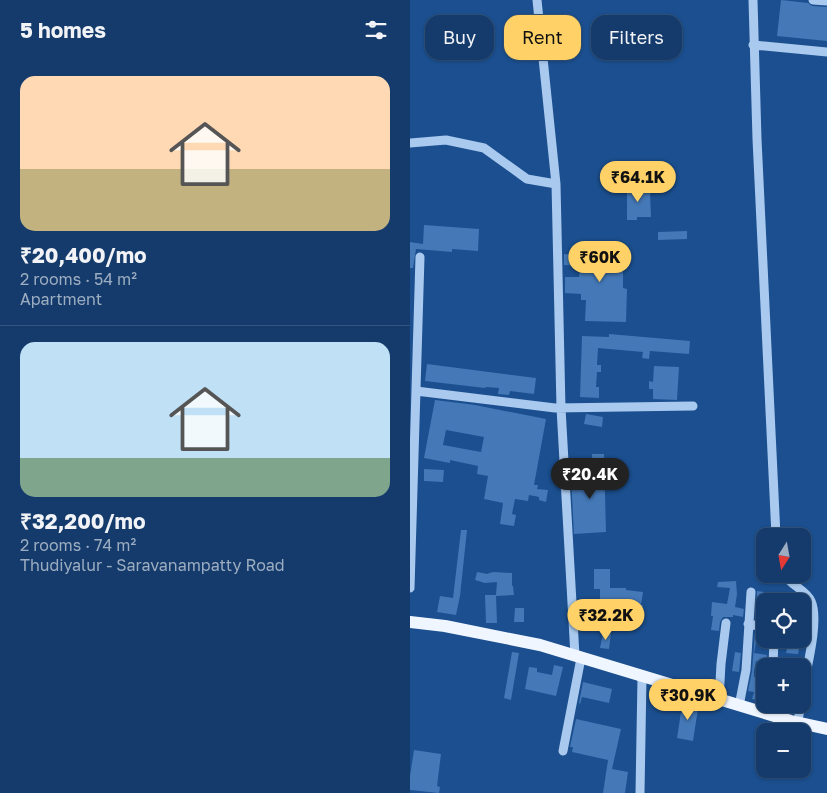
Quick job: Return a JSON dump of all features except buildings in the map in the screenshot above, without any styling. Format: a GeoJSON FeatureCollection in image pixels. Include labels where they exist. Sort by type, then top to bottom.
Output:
{"type":"FeatureCollection","features":[{"type":"Feature","properties":{"kind":"main road"},"geometry":{"type":"LineString","coordinates":[[410,622],[445,626],[540,645],[739,706],[756,708]]}},
{"type":"Feature","properties":{"kind":"main road"},"geometry":{"type":"LineString","coordinates":[[774,713],[790,723]]}},
{"type":"Feature","properties":{"kind":"main road"},"geometry":{"type":"LineString","coordinates":[[811,728],[827,729]]}},
{"type":"Feature","properties":{"kind":"street"},"geometry":{"type":"LineString","coordinates":[[537,0],[556,184],[560,408],[578,657],[563,751]]}},
{"type":"Feature","properties":{"kind":"street"},"geometry":{"type":"LineString","coordinates":[[753,0],[753,45],[776,528]]}},
{"type":"Feature","properties":{"kind":"street"},"geometry":{"type":"LineString","coordinates":[[813,0],[827,1]]}},
{"type":"Feature","properties":{"kind":"street"},"geometry":{"type":"LineString","coordinates":[[753,45],[827,52]]}},
{"type":"Feature","properties":{"kind":"street"},"geometry":{"type":"LineString","coordinates":[[410,143],[446,140],[484,148],[527,180],[556,184]]}},
{"type":"Feature","properties":{"kind":"street"},"geometry":{"type":"LineString","coordinates":[[410,588],[420,257]]}},
{"type":"Feature","properties":{"kind":"street"},"geometry":{"type":"LineString","coordinates":[[416,391],[560,408],[693,406]]}},
{"type":"Feature","properties":{"kind":"street"},"geometry":{"type":"LineString","coordinates":[[792,583],[810,599],[814,611],[808,658]]}},
{"type":"Feature","properties":{"kind":"street"},"geometry":{"type":"LineString","coordinates":[[739,706],[746,670],[751,592]]}},
{"type":"Feature","properties":{"kind":"street"},"geometry":{"type":"LineString","coordinates":[[719,700],[726,623]]}},
{"type":"Feature","properties":{"kind":"street"},"geometry":{"type":"LineString","coordinates":[[748,624],[756,625]]}},
{"type":"Feature","properties":{"kind":"street"},"geometry":{"type":"LineString","coordinates":[[640,793],[642,677]]}}]}
